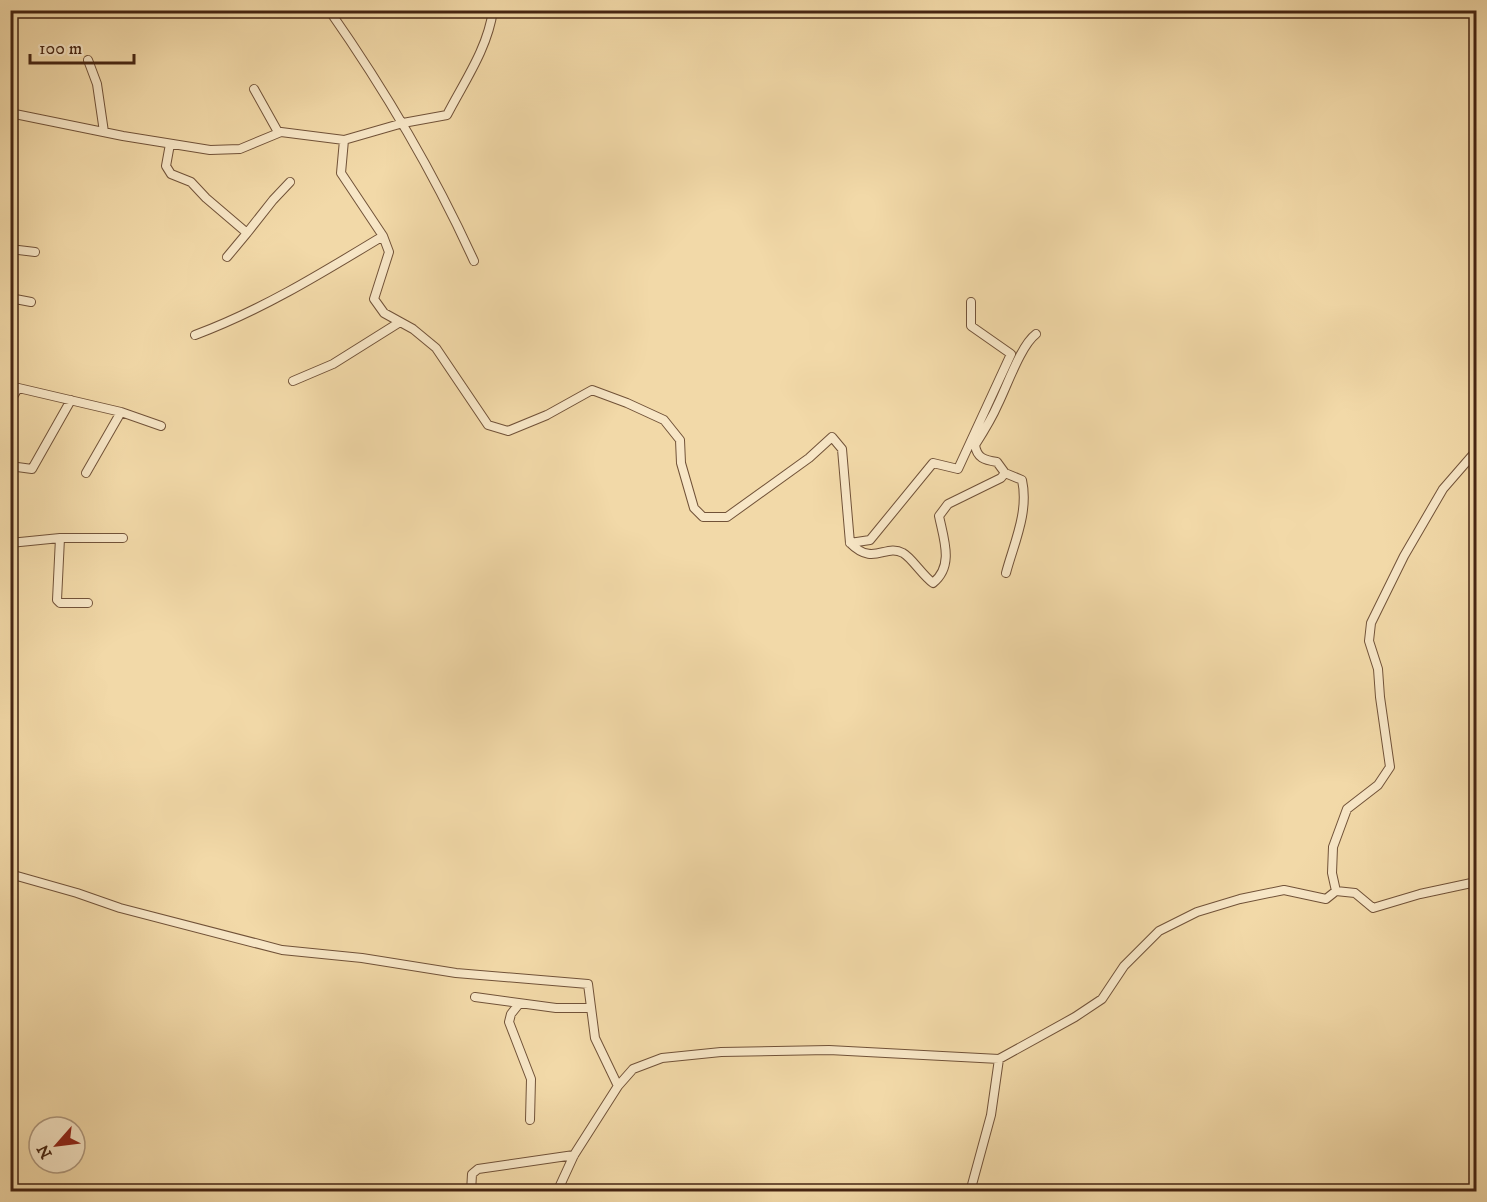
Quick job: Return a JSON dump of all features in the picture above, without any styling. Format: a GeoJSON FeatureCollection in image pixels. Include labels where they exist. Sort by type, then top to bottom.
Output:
{"type":"FeatureCollection","features":[{"type":"Feature","properties":{"kind":"street"},"geometry":{"type":"LineString","coordinates":[[329,10],[362,57],[403,123],[447,202],[474,261]]}},
{"type":"Feature","properties":{"kind":"street"},"geometry":{"type":"LineString","coordinates":[[10,113],[210,150],[240,149],[278,132],[344,140],[403,123],[447,115],[481,50],[491,25],[493,10]]}},
{"type":"Feature","properties":{"kind":"street"},"geometry":{"type":"LineString","coordinates":[[88,60],[97,84],[104,132]]}},
{"type":"Feature","properties":{"kind":"street"},"geometry":{"type":"LineString","coordinates":[[254,89],[278,132]]}},
{"type":"Feature","properties":{"kind":"street"},"geometry":{"type":"LineString","coordinates":[[344,140],[341,173],[383,236],[389,252],[374,299],[384,313],[413,329],[436,348],[488,425],[508,431],[547,415],[592,390],[627,403],[664,420],[680,440],[681,463],[694,508],[703,517],[727,517],[809,458],[832,437],[842,449],[850,543],[860,553],[876,554],[892,550],[903,553],[923,576],[933,583],[942,576],[947,554],[939,516],[948,504],[1001,478],[1005,473]]}},
{"type":"Feature","properties":{"kind":"street"},"geometry":{"type":"LineString","coordinates":[[170,144],[166,166],[171,174],[191,182],[247,233]]}},
{"type":"Feature","properties":{"kind":"street"},"geometry":{"type":"LineString","coordinates":[[227,257],[290,182]]}},
{"type":"Feature","properties":{"kind":"street"},"geometry":{"type":"LineString","coordinates":[[195,335],[259,308],[302,286],[383,236]]}},
{"type":"Feature","properties":{"kind":"street"},"geometry":{"type":"LineString","coordinates":[[10,249],[35,252]]}},
{"type":"Feature","properties":{"kind":"street"},"geometry":{"type":"LineString","coordinates":[[10,298],[31,302]]}},
{"type":"Feature","properties":{"kind":"street"},"geometry":{"type":"LineString","coordinates":[[850,543],[870,540],[933,463],[958,469],[1011,354],[971,326],[971,302]]}},
{"type":"Feature","properties":{"kind":"street"},"geometry":{"type":"LineString","coordinates":[[293,381],[333,364],[400,322]]}},
{"type":"Feature","properties":{"kind":"street"},"geometry":{"type":"LineString","coordinates":[[1006,573],[1022,516],[1025,493],[1022,480],[1005,473],[997,462],[983,459],[976,452],[975,445],[989,423],[1016,365],[1036,334]]}},
{"type":"Feature","properties":{"kind":"street"},"geometry":{"type":"LineString","coordinates":[[10,402],[14,387],[121,412],[161,426]]}},
{"type":"Feature","properties":{"kind":"street"},"geometry":{"type":"LineString","coordinates":[[10,466],[32,469],[71,400]]}},
{"type":"Feature","properties":{"kind":"street"},"geometry":{"type":"LineString","coordinates":[[86,473],[121,412]]}},
{"type":"Feature","properties":{"kind":"street"},"geometry":{"type":"LineString","coordinates":[[1336,891],[1332,873],[1333,847],[1347,809],[1378,785],[1390,767],[1378,669],[1369,641],[1371,623],[1404,556],[1443,489],[1476,450]]}},
{"type":"Feature","properties":{"kind":"street"},"geometry":{"type":"LineString","coordinates":[[60,538],[57,600],[60,603],[88,603]]}},
{"type":"Feature","properties":{"kind":"street"},"geometry":{"type":"LineString","coordinates":[[10,543],[60,538],[123,538]]}},
{"type":"Feature","properties":{"kind":"street"},"geometry":{"type":"LineString","coordinates":[[10,874],[120,908],[282,950],[362,958],[456,973],[588,984],[595,1038],[618,1086]]}},
{"type":"Feature","properties":{"kind":"street"},"geometry":{"type":"LineString","coordinates":[[557,1191],[574,1155],[618,1086],[633,1070],[662,1058],[721,1052],[829,1050],[999,1059],[1102,999],[1124,966],[1160,931],[1197,912],[1240,899],[1284,890],[1326,899],[1336,891],[1355,893],[1373,908],[1420,894],[1476,882]]}},
{"type":"Feature","properties":{"kind":"street"},"geometry":{"type":"LineString","coordinates":[[475,997],[556,1008],[591,1008]]}},
{"type":"Feature","properties":{"kind":"street"},"geometry":{"type":"LineString","coordinates":[[501,1000],[531,1079],[530,1120]]}},
{"type":"Feature","properties":{"kind":"street"},"geometry":{"type":"LineString","coordinates":[[509,1022],[511,1014],[519,1004]]}},
{"type":"Feature","properties":{"kind":"street"},"geometry":{"type":"LineString","coordinates":[[970,1191],[991,1115],[999,1059]]}},
{"type":"Feature","properties":{"kind":"street"},"geometry":{"type":"LineString","coordinates":[[471,1191],[472,1174],[478,1169],[574,1155]]}}]}
